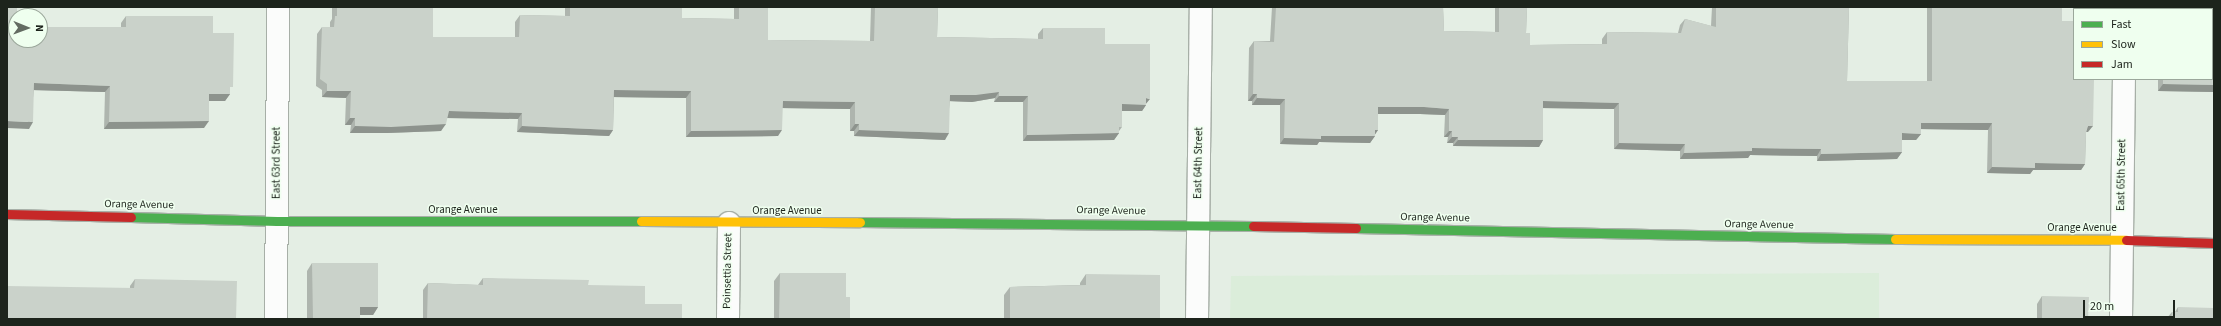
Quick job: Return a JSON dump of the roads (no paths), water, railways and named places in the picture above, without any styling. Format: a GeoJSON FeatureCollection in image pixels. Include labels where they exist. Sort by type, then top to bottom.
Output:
{"type":"FeatureCollection","features":[{"type":"Feature","properties":{"kind":"street","name":"East 63rd Street"},"geometry":{"type":"LineString","coordinates":[[276,319],[278,7]]}},
{"type":"Feature","properties":{"kind":"street","name":"East 64th Street"},"geometry":{"type":"LineString","coordinates":[[1197,319],[1201,7]]}},
{"type":"Feature","properties":{"kind":"street","name":"East 65th Street"},"geometry":{"type":"LineString","coordinates":[[2121,319],[2124,80]]}},
{"type":"Feature","properties":{"kind":"street","name":"Orange Avenue"},"geometry":{"type":"LineString","coordinates":[[7,214],[277,221],[729,223],[1046,222],[1975,241],[2121,240],[2214,243]]}},
{"type":"Feature","properties":{"kind":"street","name":"Poinsettia Street"},"geometry":{"type":"LineString","coordinates":[[728,319],[729,223]]}}]}
